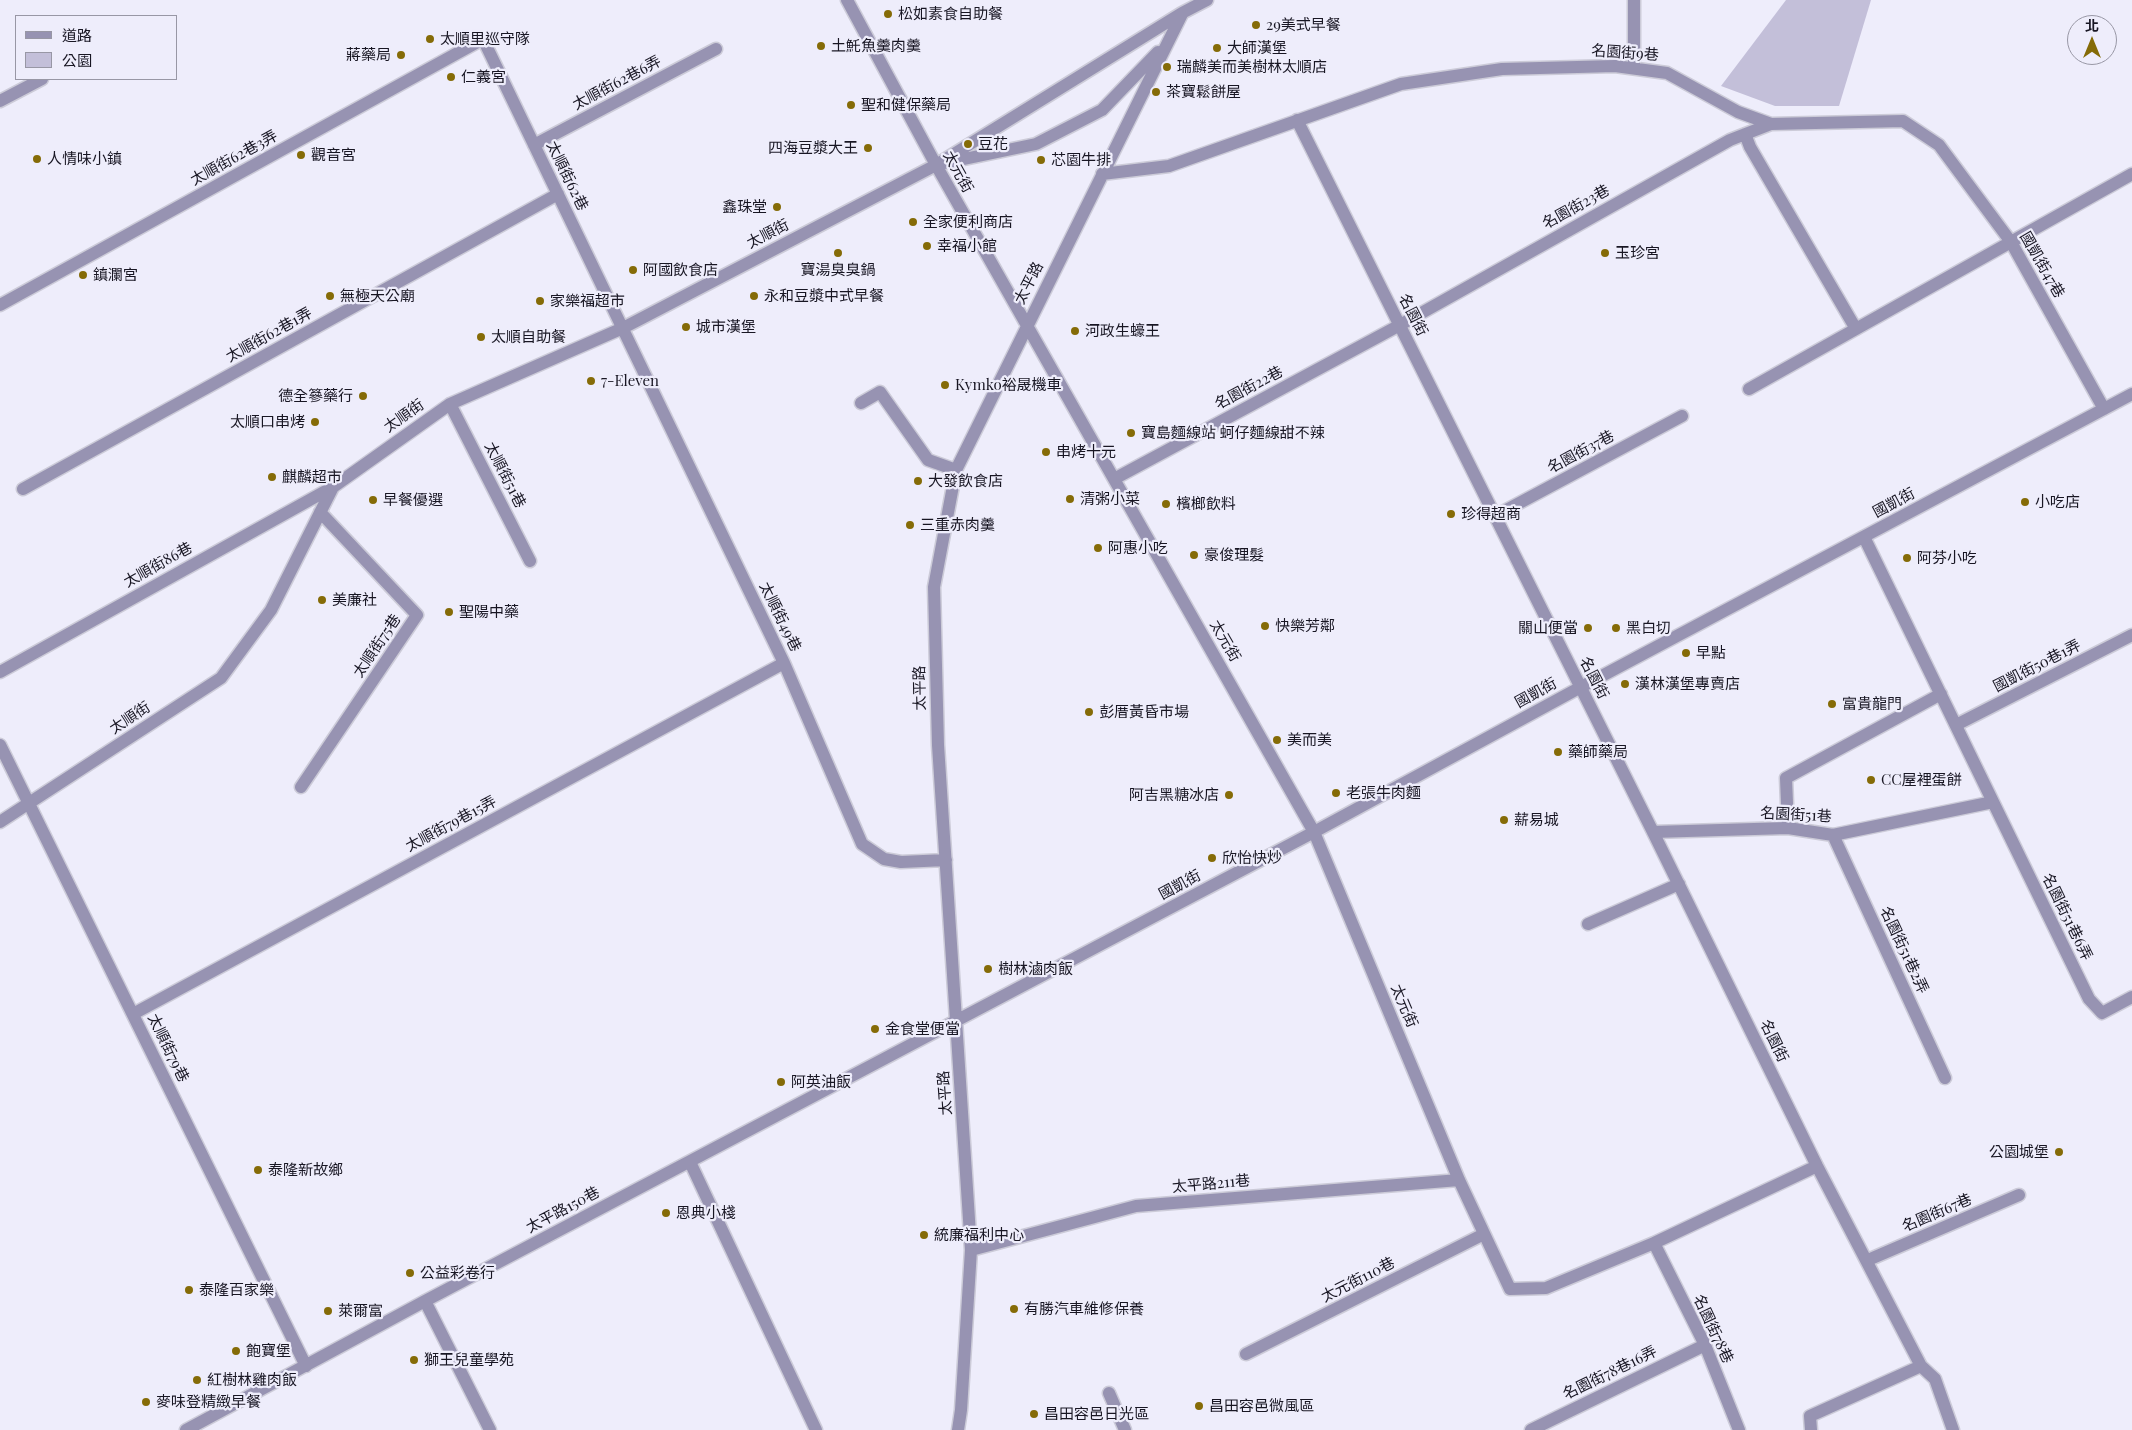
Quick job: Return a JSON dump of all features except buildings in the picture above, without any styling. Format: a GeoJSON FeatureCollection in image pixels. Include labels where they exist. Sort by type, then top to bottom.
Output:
{"type":"FeatureCollection","features":[{"type":"Feature","properties":{"kind":"street","name":"太元街"},"geometry":{"type":"LineString","coordinates":[[847,0],[936,165],[1314,832],[1459,1180],[1510,1289],[1546,1288],[1654,1243]]}},
{"type":"Feature","properties":{"kind":"street","name":"太平路"},"geometry":{"type":"LineString","coordinates":[[958,1430],[961,1410],[971,1250],[938,745],[934,587],[956,470],[1026,325],[1189,0]]}},
{"type":"Feature","properties":{"kind":"street"},"geometry":{"type":"LineString","coordinates":[[936,165],[1182,13],[1207,0]]}},
{"type":"Feature","properties":{"kind":"street"},"geometry":{"type":"LineString","coordinates":[[1634,0],[1634,68]]}},
{"type":"Feature","properties":{"kind":"street","name":"太順街62巷"},"geometry":{"type":"LineString","coordinates":[[483,39],[623,328]]}},
{"type":"Feature","properties":{"kind":"street","name":"太順街62巷3弄"},"geometry":{"type":"LineString","coordinates":[[0,305],[483,39]]}},
{"type":"Feature","properties":{"kind":"street"},"geometry":{"type":"LineString","coordinates":[[936,165],[1036,144],[1102,110],[1168,42]]}},
{"type":"Feature","properties":{"kind":"street","name":"太順街62巷6弄"},"geometry":{"type":"LineString","coordinates":[[534,145],[716,49]]}},
{"type":"Feature","properties":{"kind":"street","name":"名園街9巷"},"geometry":{"type":"LineString","coordinates":[[1297,120],[1401,84],[1502,68],[1616,66],[1667,72],[1738,112],[1771,124],[1903,121],[1939,145]]}},
{"type":"Feature","properties":{"kind":"street"},"geometry":{"type":"LineString","coordinates":[[0,102],[40,80]]}},
{"type":"Feature","properties":{"kind":"street"},"geometry":{"type":"LineString","coordinates":[[1102,174],[1169,166],[1297,120]]}},
{"type":"Feature","properties":{"kind":"street","name":"名園街"},"geometry":{"type":"LineString","coordinates":[[1297,120],[1679,884],[1817,1166],[1868,1260],[1920,1366],[1935,1379],[1953,1430]]}},
{"type":"Feature","properties":{"kind":"street","name":"名園街23巷"},"geometry":{"type":"LineString","coordinates":[[1400,325],[1730,140],[1771,124]]}},
{"type":"Feature","properties":{"kind":"street"},"geometry":{"type":"LineString","coordinates":[[1745,134],[1750,147],[1856,329]]}},
{"type":"Feature","properties":{"kind":"street","name":"國凱街47巷"},"geometry":{"type":"LineString","coordinates":[[1939,145],[2011,242],[2104,409]]}},
{"type":"Feature","properties":{"kind":"street","name":"太順街"},"geometry":{"type":"LineString","coordinates":[[0,822],[221,678],[271,610],[333,487],[450,404],[623,328],[936,165]]}},
{"type":"Feature","properties":{"kind":"street"},"geometry":{"type":"LineString","coordinates":[[1749,389],[2132,174]]}},
{"type":"Feature","properties":{"kind":"street","name":"太順街62巷1弄"},"geometry":{"type":"LineString","coordinates":[[22,490],[558,194]]}},
{"type":"Feature","properties":{"kind":"street","name":"名園街22巷"},"geometry":{"type":"LineString","coordinates":[[1114,478],[1400,325]]}},
{"type":"Feature","properties":{"kind":"street","name":"太順街49巷"},"geometry":{"type":"LineString","coordinates":[[623,328],[784,663],[862,844],[884,859],[901,862],[946,860]]}},
{"type":"Feature","properties":{"kind":"street"},"geometry":{"type":"LineString","coordinates":[[861,403],[880,392],[928,460],[956,470]]}},
{"type":"Feature","properties":{"kind":"street","name":"國凱街"},"geometry":{"type":"LineString","coordinates":[[956,1021],[1314,832],[1581,687],[2132,394]]}},
{"type":"Feature","properties":{"kind":"street","name":"太順街51巷"},"geometry":{"type":"LineString","coordinates":[[450,404],[530,561]]}},
{"type":"Feature","properties":{"kind":"street","name":"名園街37巷"},"geometry":{"type":"LineString","coordinates":[[1495,516],[1682,416]]}},
{"type":"Feature","properties":{"kind":"street","name":"太順街86巷"},"geometry":{"type":"LineString","coordinates":[[0,672],[333,487]]}},
{"type":"Feature","properties":{"kind":"street","name":"太順街75巷"},"geometry":{"type":"LineString","coordinates":[[301,787],[417,615],[320,512]]}},
{"type":"Feature","properties":{"kind":"street"},"geometry":{"type":"LineString","coordinates":[[1864,537],[1993,802]]}},
{"type":"Feature","properties":{"kind":"street","name":"國凱街50巷1弄"},"geometry":{"type":"LineString","coordinates":[[1956,725],[2132,635]]}},
{"type":"Feature","properties":{"kind":"street","name":"太順街79巷15弄"},"geometry":{"type":"LineString","coordinates":[[133,1014],[784,663]]}},
{"type":"Feature","properties":{"kind":"street"},"geometry":{"type":"LineString","coordinates":[[1788,828],[1786,778],[1941,694]]}},
{"type":"Feature","properties":{"kind":"street","name":"太順街79巷"},"geometry":{"type":"LineString","coordinates":[[0,745],[306,1366]]}},
{"type":"Feature","properties":{"kind":"street","name":"名園街51巷"},"geometry":{"type":"LineString","coordinates":[[1653,832],[1788,828],[1833,835],[1993,802]]}},
{"type":"Feature","properties":{"kind":"street","name":"名園街51巷6弄"},"geometry":{"type":"LineString","coordinates":[[1993,802],[2089,999],[2102,1013],[2132,997]]}},
{"type":"Feature","properties":{"kind":"street","name":"名園街51巷2弄"},"geometry":{"type":"LineString","coordinates":[[1833,835],[1945,1078]]}},
{"type":"Feature","properties":{"kind":"street"},"geometry":{"type":"LineString","coordinates":[[1588,924],[1679,884]]}},
{"type":"Feature","properties":{"kind":"street","name":"太平路150巷"},"geometry":{"type":"LineString","coordinates":[[186,1430],[425,1301],[956,1021]]}},
{"type":"Feature","properties":{"kind":"street"},"geometry":{"type":"LineString","coordinates":[[690,1162],[816,1430]]}},
{"type":"Feature","properties":{"kind":"street"},"geometry":{"type":"LineString","coordinates":[[1654,1243],[1817,1166]]}},
{"type":"Feature","properties":{"kind":"street","name":"太平路211巷"},"geometry":{"type":"LineString","coordinates":[[971,1250],[1136,1206],[1459,1180]]}},
{"type":"Feature","properties":{"kind":"street","name":"名園街67巷"},"geometry":{"type":"LineString","coordinates":[[1868,1260],[2019,1195]]}},
{"type":"Feature","properties":{"kind":"street","name":"太元街110巷"},"geometry":{"type":"LineString","coordinates":[[1246,1354],[1484,1234]]}},
{"type":"Feature","properties":{"kind":"street","name":"名園街78巷"},"geometry":{"type":"LineString","coordinates":[[1654,1243],[1704,1345],[1739,1430]]}},
{"type":"Feature","properties":{"kind":"street"},"geometry":{"type":"LineString","coordinates":[[425,1301],[490,1430]]}},
{"type":"Feature","properties":{"kind":"street","name":"名園街78巷16弄"},"geometry":{"type":"LineString","coordinates":[[1531,1430],[1704,1345]]}},
{"type":"Feature","properties":{"kind":"street"},"geometry":{"type":"LineString","coordinates":[[1811,1430],[1810,1416],[1920,1366]]}},
{"type":"Feature","properties":{"kind":"street"},"geometry":{"type":"LineString","coordinates":[[1109,1394],[1125,1430]]}},
{"type":"Feature","properties":{"kind":"green space"},"geometry":{"type":"Polygon","coordinates":[[[1786,0],[1871,0],[1839,106],[1775,106],[1721,86],[1786,0]]]}},
{"type":"Feature","properties":{"kind":"place","name":"松如素食自助餐"},"geometry":{"type":"Point","coordinates":[888,14]}},
{"type":"Feature","properties":{"kind":"place","name":"29美式早餐"},"geometry":{"type":"Point","coordinates":[1256,25]}},
{"type":"Feature","properties":{"kind":"place","name":"太順里巡守隊"},"geometry":{"type":"Point","coordinates":[430,39]}},
{"type":"Feature","properties":{"kind":"place","name":"土魠魚羹肉羹"},"geometry":{"type":"Point","coordinates":[821,46]}},
{"type":"Feature","properties":{"kind":"place","name":"大師漢堡"},"geometry":{"type":"Point","coordinates":[1217,48]}},
{"type":"Feature","properties":{"kind":"place","name":"蔣藥局"},"geometry":{"type":"Point","coordinates":[401,55]}},
{"type":"Feature","properties":{"kind":"place","name":"瑞麟美而美樹林太順店"},"geometry":{"type":"Point","coordinates":[1167,67]}},
{"type":"Feature","properties":{"kind":"place","name":"仁義宮"},"geometry":{"type":"Point","coordinates":[451,77]}},
{"type":"Feature","properties":{"kind":"place","name":"茶寶鬆餅屋"},"geometry":{"type":"Point","coordinates":[1156,92]}},
{"type":"Feature","properties":{"kind":"place","name":"聖和健保藥局"},"geometry":{"type":"Point","coordinates":[851,105]}},
{"type":"Feature","properties":{"kind":"place","name":"豆花"},"geometry":{"type":"Point","coordinates":[968,144]}},
{"type":"Feature","properties":{"kind":"place","name":"四海豆漿大王"},"geometry":{"type":"Point","coordinates":[868,148]}},
{"type":"Feature","properties":{"kind":"place","name":"觀音宮"},"geometry":{"type":"Point","coordinates":[301,155]}},
{"type":"Feature","properties":{"kind":"place","name":"人情味小鎮"},"geometry":{"type":"Point","coordinates":[37,159]}},
{"type":"Feature","properties":{"kind":"place","name":"芯園牛排"},"geometry":{"type":"Point","coordinates":[1041,160]}},
{"type":"Feature","properties":{"kind":"place","name":"鑫珠堂"},"geometry":{"type":"Point","coordinates":[777,207]}},
{"type":"Feature","properties":{"kind":"place","name":"全家便利商店"},"geometry":{"type":"Point","coordinates":[913,222]}},
{"type":"Feature","properties":{"kind":"place","name":"幸福小館"},"geometry":{"type":"Point","coordinates":[927,246]}},
{"type":"Feature","properties":{"kind":"place","name":"寶湯臭臭鍋"},"geometry":{"type":"Point","coordinates":[838,253]}},
{"type":"Feature","properties":{"kind":"place","name":"玉珍宮"},"geometry":{"type":"Point","coordinates":[1605,253]}},
{"type":"Feature","properties":{"kind":"place","name":"阿國飲食店"},"geometry":{"type":"Point","coordinates":[633,270]}},
{"type":"Feature","properties":{"kind":"place","name":"鎮瀾宮"},"geometry":{"type":"Point","coordinates":[83,275]}},
{"type":"Feature","properties":{"kind":"place","name":"無極天公廟"},"geometry":{"type":"Point","coordinates":[330,296]}},
{"type":"Feature","properties":{"kind":"place","name":"永和豆漿中式早餐"},"geometry":{"type":"Point","coordinates":[754,296]}},
{"type":"Feature","properties":{"kind":"place","name":"家樂福超市"},"geometry":{"type":"Point","coordinates":[540,301]}},
{"type":"Feature","properties":{"kind":"place","name":"城市漢堡"},"geometry":{"type":"Point","coordinates":[686,327]}},
{"type":"Feature","properties":{"kind":"place","name":"河政生蠔王"},"geometry":{"type":"Point","coordinates":[1075,331]}},
{"type":"Feature","properties":{"kind":"place","name":"太順自助餐"},"geometry":{"type":"Point","coordinates":[481,337]}},
{"type":"Feature","properties":{"kind":"place","name":"7-Eleven"},"geometry":{"type":"Point","coordinates":[591,381]}},
{"type":"Feature","properties":{"kind":"place","name":"Kymko裕晟機車"},"geometry":{"type":"Point","coordinates":[945,385]}},
{"type":"Feature","properties":{"kind":"place","name":"德全篸藥行"},"geometry":{"type":"Point","coordinates":[363,396]}},
{"type":"Feature","properties":{"kind":"place","name":"太順口串烤"},"geometry":{"type":"Point","coordinates":[315,422]}},
{"type":"Feature","properties":{"kind":"place","name":"寶島麵線站 蚵仔麵線甜不辣"},"geometry":{"type":"Point","coordinates":[1131,433]}},
{"type":"Feature","properties":{"kind":"place","name":"串烤十元"},"geometry":{"type":"Point","coordinates":[1046,452]}},
{"type":"Feature","properties":{"kind":"place","name":"麒麟超市"},"geometry":{"type":"Point","coordinates":[272,477]}},
{"type":"Feature","properties":{"kind":"place","name":"大發飲食店"},"geometry":{"type":"Point","coordinates":[918,481]}},
{"type":"Feature","properties":{"kind":"place","name":"清粥小菜"},"geometry":{"type":"Point","coordinates":[1070,499]}},
{"type":"Feature","properties":{"kind":"place","name":"早餐優選"},"geometry":{"type":"Point","coordinates":[373,500]}},
{"type":"Feature","properties":{"kind":"place","name":"小吃店"},"geometry":{"type":"Point","coordinates":[2025,502]}},
{"type":"Feature","properties":{"kind":"place","name":"檳榔飲料"},"geometry":{"type":"Point","coordinates":[1166,504]}},
{"type":"Feature","properties":{"kind":"place","name":"珍得超商"},"geometry":{"type":"Point","coordinates":[1451,514]}},
{"type":"Feature","properties":{"kind":"place","name":"三重赤肉羹"},"geometry":{"type":"Point","coordinates":[910,525]}},
{"type":"Feature","properties":{"kind":"place","name":"阿惠小吃"},"geometry":{"type":"Point","coordinates":[1098,548]}},
{"type":"Feature","properties":{"kind":"place","name":"豪俊理髮"},"geometry":{"type":"Point","coordinates":[1194,555]}},
{"type":"Feature","properties":{"kind":"place","name":"阿芬小吃"},"geometry":{"type":"Point","coordinates":[1907,558]}},
{"type":"Feature","properties":{"kind":"place","name":"美廉社"},"geometry":{"type":"Point","coordinates":[322,600]}},
{"type":"Feature","properties":{"kind":"place","name":"聖陽中藥"},"geometry":{"type":"Point","coordinates":[449,612]}},
{"type":"Feature","properties":{"kind":"place","name":"快樂芳鄰"},"geometry":{"type":"Point","coordinates":[1265,626]}},
{"type":"Feature","properties":{"kind":"place","name":"關山便當"},"geometry":{"type":"Point","coordinates":[1588,628]}},
{"type":"Feature","properties":{"kind":"place","name":"黑白切"},"geometry":{"type":"Point","coordinates":[1616,628]}},
{"type":"Feature","properties":{"kind":"place","name":"早點"},"geometry":{"type":"Point","coordinates":[1686,653]}},
{"type":"Feature","properties":{"kind":"place","name":"漢林漢堡專賣店"},"geometry":{"type":"Point","coordinates":[1625,684]}},
{"type":"Feature","properties":{"kind":"place","name":"富貴龍門"},"geometry":{"type":"Point","coordinates":[1832,704]}},
{"type":"Feature","properties":{"kind":"place","name":"彭厝黃昏市場"},"geometry":{"type":"Point","coordinates":[1089,712]}},
{"type":"Feature","properties":{"kind":"place","name":"美而美"},"geometry":{"type":"Point","coordinates":[1277,740]}},
{"type":"Feature","properties":{"kind":"place","name":"藥師藥局"},"geometry":{"type":"Point","coordinates":[1558,752]}},
{"type":"Feature","properties":{"kind":"place","name":"CC屋裡蛋餅"},"geometry":{"type":"Point","coordinates":[1871,780]}},
{"type":"Feature","properties":{"kind":"place","name":"老張牛肉麵"},"geometry":{"type":"Point","coordinates":[1336,793]}},
{"type":"Feature","properties":{"kind":"place","name":"阿吉黑糖冰店"},"geometry":{"type":"Point","coordinates":[1229,795]}},
{"type":"Feature","properties":{"kind":"place","name":"薪易城"},"geometry":{"type":"Point","coordinates":[1504,820]}},
{"type":"Feature","properties":{"kind":"place","name":"欣怡快炒"},"geometry":{"type":"Point","coordinates":[1212,858]}},
{"type":"Feature","properties":{"kind":"place","name":"樹林滷肉飯"},"geometry":{"type":"Point","coordinates":[988,969]}},
{"type":"Feature","properties":{"kind":"place","name":"金食堂便當"},"geometry":{"type":"Point","coordinates":[875,1029]}},
{"type":"Feature","properties":{"kind":"place","name":"阿英油飯"},"geometry":{"type":"Point","coordinates":[781,1082]}},
{"type":"Feature","properties":{"kind":"place","name":"公園城堡"},"geometry":{"type":"Point","coordinates":[2059,1152]}},
{"type":"Feature","properties":{"kind":"place","name":"泰隆新故鄉"},"geometry":{"type":"Point","coordinates":[258,1170]}},
{"type":"Feature","properties":{"kind":"place","name":"恩典小棧"},"geometry":{"type":"Point","coordinates":[666,1213]}},
{"type":"Feature","properties":{"kind":"place","name":"統廉福利中心"},"geometry":{"type":"Point","coordinates":[924,1235]}},
{"type":"Feature","properties":{"kind":"place","name":"公益彩卷行"},"geometry":{"type":"Point","coordinates":[410,1273]}},
{"type":"Feature","properties":{"kind":"place","name":"泰隆百家樂"},"geometry":{"type":"Point","coordinates":[189,1290]}},
{"type":"Feature","properties":{"kind":"place","name":"有勝汽車維修保養"},"geometry":{"type":"Point","coordinates":[1014,1309]}},
{"type":"Feature","properties":{"kind":"place","name":"萊爾富"},"geometry":{"type":"Point","coordinates":[328,1311]}},
{"type":"Feature","properties":{"kind":"place","name":"飽寶堡"},"geometry":{"type":"Point","coordinates":[236,1351]}},
{"type":"Feature","properties":{"kind":"place","name":"獅王兒童學苑"},"geometry":{"type":"Point","coordinates":[414,1360]}},
{"type":"Feature","properties":{"kind":"place","name":"紅樹林雞肉飯"},"geometry":{"type":"Point","coordinates":[197,1380]}},
{"type":"Feature","properties":{"kind":"place","name":"麥味登精緻早餐"},"geometry":{"type":"Point","coordinates":[146,1402]}},
{"type":"Feature","properties":{"kind":"place","name":"昌田容邑微風區"},"geometry":{"type":"Point","coordinates":[1199,1406]}},
{"type":"Feature","properties":{"kind":"place","name":"昌田容邑日光區"},"geometry":{"type":"Point","coordinates":[1034,1414]}}]}
